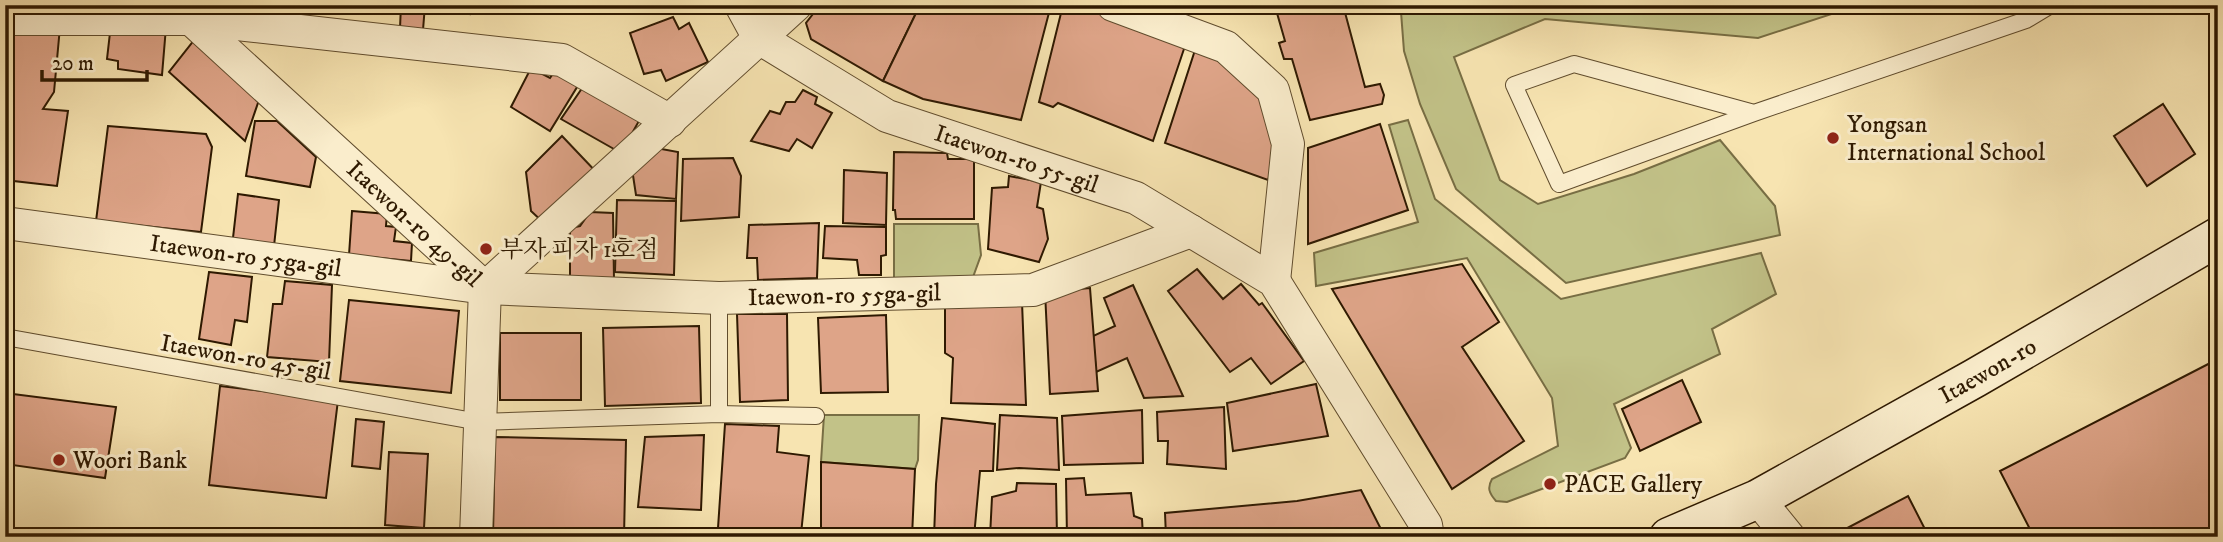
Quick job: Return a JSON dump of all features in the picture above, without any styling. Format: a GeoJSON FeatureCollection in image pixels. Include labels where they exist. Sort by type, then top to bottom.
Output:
{"type":"FeatureCollection","features":[{"type":"Feature","properties":{"kind":"main road","name":"Itaewon-ro"},"geometry":{"type":"LineString","coordinates":[[1669,537],[1758,499],[1975,378],[2218,237]]}},
{"type":"Feature","properties":{"kind":"street","name":"Itaewon-ro 55-gil"},"geometry":{"type":"LineString","coordinates":[[741,5],[760,38],[887,116],[1136,198],[1274,281],[1426,525],[1428,537]]}},
{"type":"Feature","properties":{"kind":"street"},"geometry":{"type":"LineString","coordinates":[[485,288],[796,5]]}},
{"type":"Feature","properties":{"kind":"street"},"geometry":{"type":"LineString","coordinates":[[1113,5],[1226,47],[1273,90],[1287,144],[1274,281]]}},
{"type":"Feature","properties":{"kind":"street"},"geometry":{"type":"LineString","coordinates":[[5,19],[190,12],[562,61],[670,121]]}},
{"type":"Feature","properties":{"kind":"street","name":"Itaewon-ro 49-gil"},"geometry":{"type":"LineString","coordinates":[[190,12],[485,288],[476,537]]}},
{"type":"Feature","properties":{"kind":"street","name":"Itaewon-ro 55ga-gil"},"geometry":{"type":"LineString","coordinates":[[5,223],[485,288],[719,298],[1033,290],[1191,231]]}},
{"type":"Feature","properties":{"kind":"street"},"geometry":{"type":"LineString","coordinates":[[1758,499],[1789,537]]}},
{"type":"Feature","properties":{"kind":"lane"},"geometry":{"type":"LineString","coordinates":[[1754,113],[1574,64],[1514,85],[1559,184],[1754,113],[2026,20],[2051,5]]}},
{"type":"Feature","properties":{"kind":"lane"},"geometry":{"type":"LineString","coordinates":[[719,298],[719,414]]}},
{"type":"Feature","properties":{"kind":"lane","name":"Itaewon-ro 45-gil"},"geometry":{"type":"LineString","coordinates":[[5,337],[479,422],[719,414],[816,416]]}},
{"type":"Feature","properties":{"kind":"green space"},"geometry":{"type":"Polygon","coordinates":[[[1403,5],[1859,5],[1758,38],[1545,19],[1454,57],[1500,180],[1538,204],[1634,174],[1720,140],[1775,206],[1780,235],[1566,283],[1456,189],[1420,104],[1404,51],[1401,12],[1403,5]]]}},
{"type":"Feature","properties":{"kind":"green space"},"geometry":{"type":"Polygon","coordinates":[[[1408,120],[1435,199],[1561,299],[1761,253],[1776,294],[1712,329],[1720,354],[1614,404],[1631,448],[1625,458],[1507,502],[1496,501],[1490,490],[1492,479],[1558,446],[1552,398],[1467,258],[1316,286],[1314,253],[1418,222],[1389,125],[1408,120]]]}},
{"type":"Feature","properties":{"kind":"green space"},"geometry":{"type":"Polygon","coordinates":[[[894,224],[978,224],[981,255],[973,277],[894,278],[894,224]]]}},
{"type":"Feature","properties":{"kind":"green space"},"geometry":{"type":"Polygon","coordinates":[[[824,415],[919,415],[918,460],[915,469],[821,462],[824,415]]]}},
{"type":"Feature","properties":{"kind":"building"},"geometry":{"type":"Polygon","coordinates":[[[251,5],[251,8],[207,7],[251,5]]]}},
{"type":"Feature","properties":{"kind":"building"},"geometry":{"type":"Polygon","coordinates":[[[272,5],[325,5],[325,12],[272,12],[272,5]]]}},
{"type":"Feature","properties":{"kind":"building"},"geometry":{"type":"Polygon","coordinates":[[[401,5],[425,5],[423,30],[400,28],[401,5]]]}},
{"type":"Feature","properties":{"kind":"building"},"geometry":{"type":"Polygon","coordinates":[[[437,5],[472,5],[470,14],[437,9],[437,5]]]}},
{"type":"Feature","properties":{"kind":"building"},"geometry":{"type":"Polygon","coordinates":[[[820,5],[920,5],[883,81],[811,39],[806,23],[820,5]]]}},
{"type":"Feature","properties":{"kind":"building"},"geometry":{"type":"Polygon","coordinates":[[[920,5],[1051,5],[1021,120],[923,99],[883,81],[920,5]]]}},
{"type":"Feature","properties":{"kind":"building"},"geometry":{"type":"Polygon","coordinates":[[[1063,5],[1071,5],[1187,40],[1153,141],[1058,103],[1053,107],[1039,102],[1063,5]]]}},
{"type":"Feature","properties":{"kind":"building"},"geometry":{"type":"Polygon","coordinates":[[[1298,5],[1343,5],[1365,87],[1380,84],[1384,95],[1382,104],[1310,120],[1292,59],[1284,59],[1279,43],[1285,41],[1277,13],[1298,5]]]}},
{"type":"Feature","properties":{"kind":"building"},"geometry":{"type":"Polygon","coordinates":[[[673,17],[679,29],[689,23],[708,62],[666,81],[661,70],[644,74],[630,33],[673,17]]]}},
{"type":"Feature","properties":{"kind":"building"},"geometry":{"type":"Polygon","coordinates":[[[5,24],[60,27],[54,92],[43,109],[68,111],[57,186],[5,180],[5,24]]]}},
{"type":"Feature","properties":{"kind":"building"},"geometry":{"type":"Polygon","coordinates":[[[111,24],[166,27],[162,75],[118,69],[118,61],[107,59],[111,24]]]}},
{"type":"Feature","properties":{"kind":"building"},"geometry":{"type":"Polygon","coordinates":[[[195,39],[261,94],[245,141],[169,72],[195,39]]]}},
{"type":"Feature","properties":{"kind":"building"},"geometry":{"type":"Polygon","coordinates":[[[1196,47],[1259,85],[1281,145],[1268,180],[1165,143],[1196,47]]]}},
{"type":"Feature","properties":{"kind":"building"},"geometry":{"type":"Polygon","coordinates":[[[559,65],[582,79],[550,131],[511,107],[531,68],[550,78],[559,65]]]}},
{"type":"Feature","properties":{"kind":"building"},"geometry":{"type":"Polygon","coordinates":[[[587,81],[644,112],[621,153],[561,119],[587,81]]]}},
{"type":"Feature","properties":{"kind":"building"},"geometry":{"type":"Polygon","coordinates":[[[803,90],[817,97],[815,104],[832,113],[812,148],[797,139],[789,151],[751,141],[770,111],[780,114],[786,102],[795,102],[803,90]]]}},
{"type":"Feature","properties":{"kind":"building"},"geometry":{"type":"Polygon","coordinates":[[[2163,104],[2195,154],[2147,186],[2114,136],[2163,104]]]}},
{"type":"Feature","properties":{"kind":"building"},"geometry":{"type":"Polygon","coordinates":[[[255,121],[277,121],[316,157],[310,187],[246,176],[255,121]]]}},
{"type":"Feature","properties":{"kind":"building"},"geometry":{"type":"Polygon","coordinates":[[[1380,124],[1408,210],[1308,244],[1308,148],[1380,124]]]}},
{"type":"Feature","properties":{"kind":"building"},"geometry":{"type":"Polygon","coordinates":[[[108,126],[206,134],[212,147],[201,232],[96,221],[108,126]]]}},
{"type":"Feature","properties":{"kind":"building"},"geometry":{"type":"Polygon","coordinates":[[[562,136],[600,176],[547,226],[531,211],[526,172],[562,136]]]}},
{"type":"Feature","properties":{"kind":"building"},"geometry":{"type":"Polygon","coordinates":[[[656,148],[678,152],[676,199],[636,195],[632,169],[656,148]]]}},
{"type":"Feature","properties":{"kind":"building"},"geometry":{"type":"Polygon","coordinates":[[[894,152],[947,153],[948,159],[974,159],[974,219],[896,219],[893,210],[894,152]]]}},
{"type":"Feature","properties":{"kind":"building"},"geometry":{"type":"Polygon","coordinates":[[[733,158],[741,176],[739,217],[681,221],[683,159],[733,158]]]}},
{"type":"Feature","properties":{"kind":"building"},"geometry":{"type":"Polygon","coordinates":[[[844,170],[887,173],[886,225],[843,223],[844,170]]]}},
{"type":"Feature","properties":{"kind":"building"},"geometry":{"type":"Polygon","coordinates":[[[1009,176],[1041,182],[1037,207],[1043,209],[1048,239],[1039,262],[988,249],[992,188],[1008,187],[1009,176]]]}},
{"type":"Feature","properties":{"kind":"building"},"geometry":{"type":"Polygon","coordinates":[[[238,194],[279,200],[274,246],[233,238],[238,194]]]}},
{"type":"Feature","properties":{"kind":"building"},"geometry":{"type":"Polygon","coordinates":[[[617,200],[676,201],[674,275],[615,272],[617,200]]]}},
{"type":"Feature","properties":{"kind":"building"},"geometry":{"type":"Polygon","coordinates":[[[352,211],[387,214],[386,226],[396,227],[394,241],[412,243],[411,261],[349,255],[352,211]]]}},
{"type":"Feature","properties":{"kind":"building"},"geometry":{"type":"Polygon","coordinates":[[[590,212],[613,213],[614,280],[570,279],[570,228],[580,226],[590,212]]]}},
{"type":"Feature","properties":{"kind":"building"},"geometry":{"type":"Polygon","coordinates":[[[819,223],[817,278],[758,280],[757,258],[747,258],[749,225],[819,223]]]}},
{"type":"Feature","properties":{"kind":"building"},"geometry":{"type":"Polygon","coordinates":[[[825,226],[886,227],[886,255],[881,256],[881,275],[859,275],[857,260],[823,258],[825,226]]]}},
{"type":"Feature","properties":{"kind":"building"},"geometry":{"type":"Polygon","coordinates":[[[1462,264],[1499,322],[1462,347],[1524,441],[1452,489],[1332,289],[1462,264]]]}},
{"type":"Feature","properties":{"kind":"building"},"geometry":{"type":"Polygon","coordinates":[[[1197,269],[1223,299],[1241,284],[1259,305],[1262,303],[1304,361],[1271,384],[1251,358],[1230,372],[1168,291],[1197,269]]]}},
{"type":"Feature","properties":{"kind":"building"},"geometry":{"type":"Polygon","coordinates":[[[209,272],[252,277],[247,322],[235,320],[231,345],[199,339],[209,272]]]}},
{"type":"Feature","properties":{"kind":"building"},"geometry":{"type":"Polygon","coordinates":[[[285,281],[332,285],[329,362],[267,357],[273,304],[282,304],[285,281]]]}},
{"type":"Feature","properties":{"kind":"building"},"geometry":{"type":"Polygon","coordinates":[[[1133,285],[1183,396],[1144,398],[1127,358],[1096,372],[1093,336],[1115,326],[1104,298],[1133,285]]]}},
{"type":"Feature","properties":{"kind":"building"},"geometry":{"type":"Polygon","coordinates":[[[1090,288],[1098,391],[1050,394],[1045,292],[1090,288]]]}},
{"type":"Feature","properties":{"kind":"building"},"geometry":{"type":"Polygon","coordinates":[[[349,300],[459,311],[451,393],[340,381],[349,300]]]}},
{"type":"Feature","properties":{"kind":"building"},"geometry":{"type":"Polygon","coordinates":[[[1022,302],[1026,405],[951,403],[953,358],[945,353],[945,305],[1022,302]]]}},
{"type":"Feature","properties":{"kind":"building"},"geometry":{"type":"Polygon","coordinates":[[[737,314],[787,314],[788,400],[740,402],[737,314]]]}},
{"type":"Feature","properties":{"kind":"building"},"geometry":{"type":"Polygon","coordinates":[[[886,315],[888,392],[821,393],[818,318],[886,315]]]}},
{"type":"Feature","properties":{"kind":"building"},"geometry":{"type":"Polygon","coordinates":[[[699,326],[701,403],[605,406],[603,328],[699,326]]]}},
{"type":"Feature","properties":{"kind":"building"},"geometry":{"type":"Polygon","coordinates":[[[500,333],[581,333],[581,400],[500,400],[500,333]]]}},
{"type":"Feature","properties":{"kind":"building"},"geometry":{"type":"Polygon","coordinates":[[[2218,359],[2218,524],[2194,537],[2034,537],[2000,471],[2218,359]]]}},
{"type":"Feature","properties":{"kind":"building"},"geometry":{"type":"Polygon","coordinates":[[[1682,380],[1701,422],[1640,451],[1622,409],[1682,380]]]}},
{"type":"Feature","properties":{"kind":"building"},"geometry":{"type":"Polygon","coordinates":[[[1316,384],[1328,436],[1233,451],[1227,403],[1316,384]]]}},
{"type":"Feature","properties":{"kind":"building"},"geometry":{"type":"Polygon","coordinates":[[[220,386],[338,400],[326,498],[209,485],[220,386]]]}},
{"type":"Feature","properties":{"kind":"building"},"geometry":{"type":"Polygon","coordinates":[[[5,393],[116,407],[105,478],[5,464],[5,393]]]}},
{"type":"Feature","properties":{"kind":"building"},"geometry":{"type":"Polygon","coordinates":[[[1224,407],[1226,469],[1167,464],[1168,441],[1158,441],[1157,412],[1224,407]]]}},
{"type":"Feature","properties":{"kind":"building"},"geometry":{"type":"Polygon","coordinates":[[[1142,410],[1143,463],[1064,465],[1062,416],[1142,410]]]}},
{"type":"Feature","properties":{"kind":"building"},"geometry":{"type":"Polygon","coordinates":[[[1000,415],[1057,418],[1059,470],[997,470],[1000,415]]]}},
{"type":"Feature","properties":{"kind":"building"},"geometry":{"type":"Polygon","coordinates":[[[942,418],[995,424],[993,471],[980,471],[974,537],[934,537],[942,418]]]}},
{"type":"Feature","properties":{"kind":"building"},"geometry":{"type":"Polygon","coordinates":[[[356,419],[384,422],[380,469],[352,466],[356,419]]]}},
{"type":"Feature","properties":{"kind":"building"},"geometry":{"type":"Polygon","coordinates":[[[725,424],[779,426],[777,452],[809,456],[801,534],[718,528],[725,424]]]}},
{"type":"Feature","properties":{"kind":"building"},"geometry":{"type":"Polygon","coordinates":[[[704,435],[701,510],[638,507],[645,437],[704,435]]]}},
{"type":"Feature","properties":{"kind":"building"},"geometry":{"type":"Polygon","coordinates":[[[495,437],[626,440],[624,537],[493,535],[495,437]]]}},
{"type":"Feature","properties":{"kind":"building"},"geometry":{"type":"Polygon","coordinates":[[[389,452],[428,454],[424,528],[385,525],[389,452]]]}},
{"type":"Feature","properties":{"kind":"building"},"geometry":{"type":"Polygon","coordinates":[[[821,462],[915,469],[912,537],[821,537],[821,462]]]}},
{"type":"Feature","properties":{"kind":"building"},"geometry":{"type":"Polygon","coordinates":[[[1084,478],[1086,495],[1131,493],[1134,516],[1142,519],[1143,537],[1067,537],[1066,479],[1084,478]]]}},
{"type":"Feature","properties":{"kind":"building"},"geometry":{"type":"Polygon","coordinates":[[[1017,483],[1056,484],[1057,537],[990,537],[992,497],[1016,491],[1017,483]]]}},
{"type":"Feature","properties":{"kind":"building"},"geometry":{"type":"Polygon","coordinates":[[[1361,490],[1385,537],[1166,537],[1165,513],[1297,501],[1361,490]]]}},
{"type":"Feature","properties":{"kind":"building"},"geometry":{"type":"Polygon","coordinates":[[[1908,496],[1929,537],[1835,537],[1834,535],[1908,496]]]}},
{"type":"Feature","properties":{"kind":"place","name":"Yongsan International School"},"geometry":{"type":"Point","coordinates":[1833,138]}},
{"type":"Feature","properties":{"kind":"place","name":"부자 피자 1호점"},"geometry":{"type":"Point","coordinates":[486,249]}},
{"type":"Feature","properties":{"kind":"place","name":"Woori Bank"},"geometry":{"type":"Point","coordinates":[59,460]}},
{"type":"Feature","properties":{"kind":"place","name":"PACE Gallery"},"geometry":{"type":"Point","coordinates":[1550,484]}}]}
